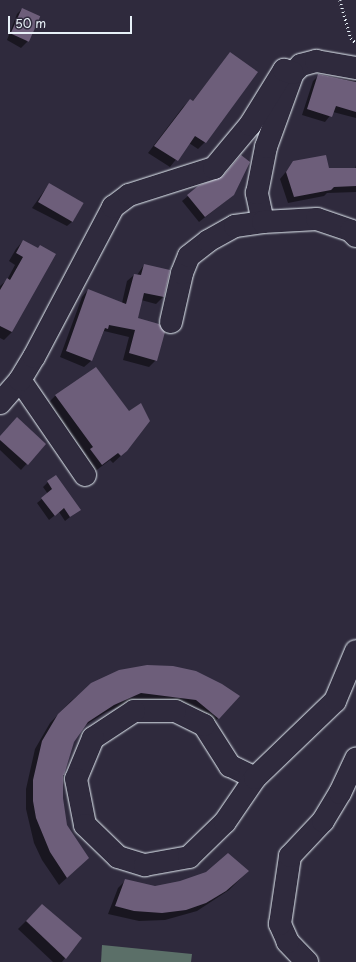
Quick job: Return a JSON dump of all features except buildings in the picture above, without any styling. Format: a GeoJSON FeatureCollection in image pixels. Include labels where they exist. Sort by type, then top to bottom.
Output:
{"type":"FeatureCollection","features":[{"type":"Feature","properties":{"kind":"street"},"geometry":{"type":"LineString","coordinates":[[263,222],[257,193],[266,147],[293,73],[301,65],[316,61],[356,68]]}},
{"type":"Feature","properties":{"kind":"street"},"geometry":{"type":"LineString","coordinates":[[0,403],[20,380],[34,357],[113,208],[129,195],[214,168],[250,125],[284,70],[293,73]]}},
{"type":"Feature","properties":{"kind":"street"},"geometry":{"type":"LineString","coordinates":[[171,322],[182,273],[189,256],[208,241],[235,226],[263,222],[317,219],[351,231],[356,236]]}},
{"type":"Feature","properties":{"kind":"street"},"geometry":{"type":"LineString","coordinates":[[20,380],[85,476]]}},
{"type":"Feature","properties":{"kind":"street"},"geometry":{"type":"LineString","coordinates":[[255,778],[230,766],[204,725],[176,711],[134,711],[93,738],[76,779],[85,825],[118,857],[145,865],[190,857],[225,822],[255,778],[335,701],[356,651]]}},
{"type":"Feature","properties":{"kind":"street"},"geometry":{"type":"LineString","coordinates":[[307,962],[288,942],[280,924],[290,856],[323,821],[340,793],[356,758]]}},
{"type":"Feature","properties":{"kind":"path"},"geometry":{"type":"LineString","coordinates":[[340,0],[351,38],[356,43]]}},
{"type":"Feature","properties":{"kind":"green space"},"geometry":{"type":"Polygon","coordinates":[[[102,945],[192,954],[191,962],[101,962],[102,945]]]}}]}
